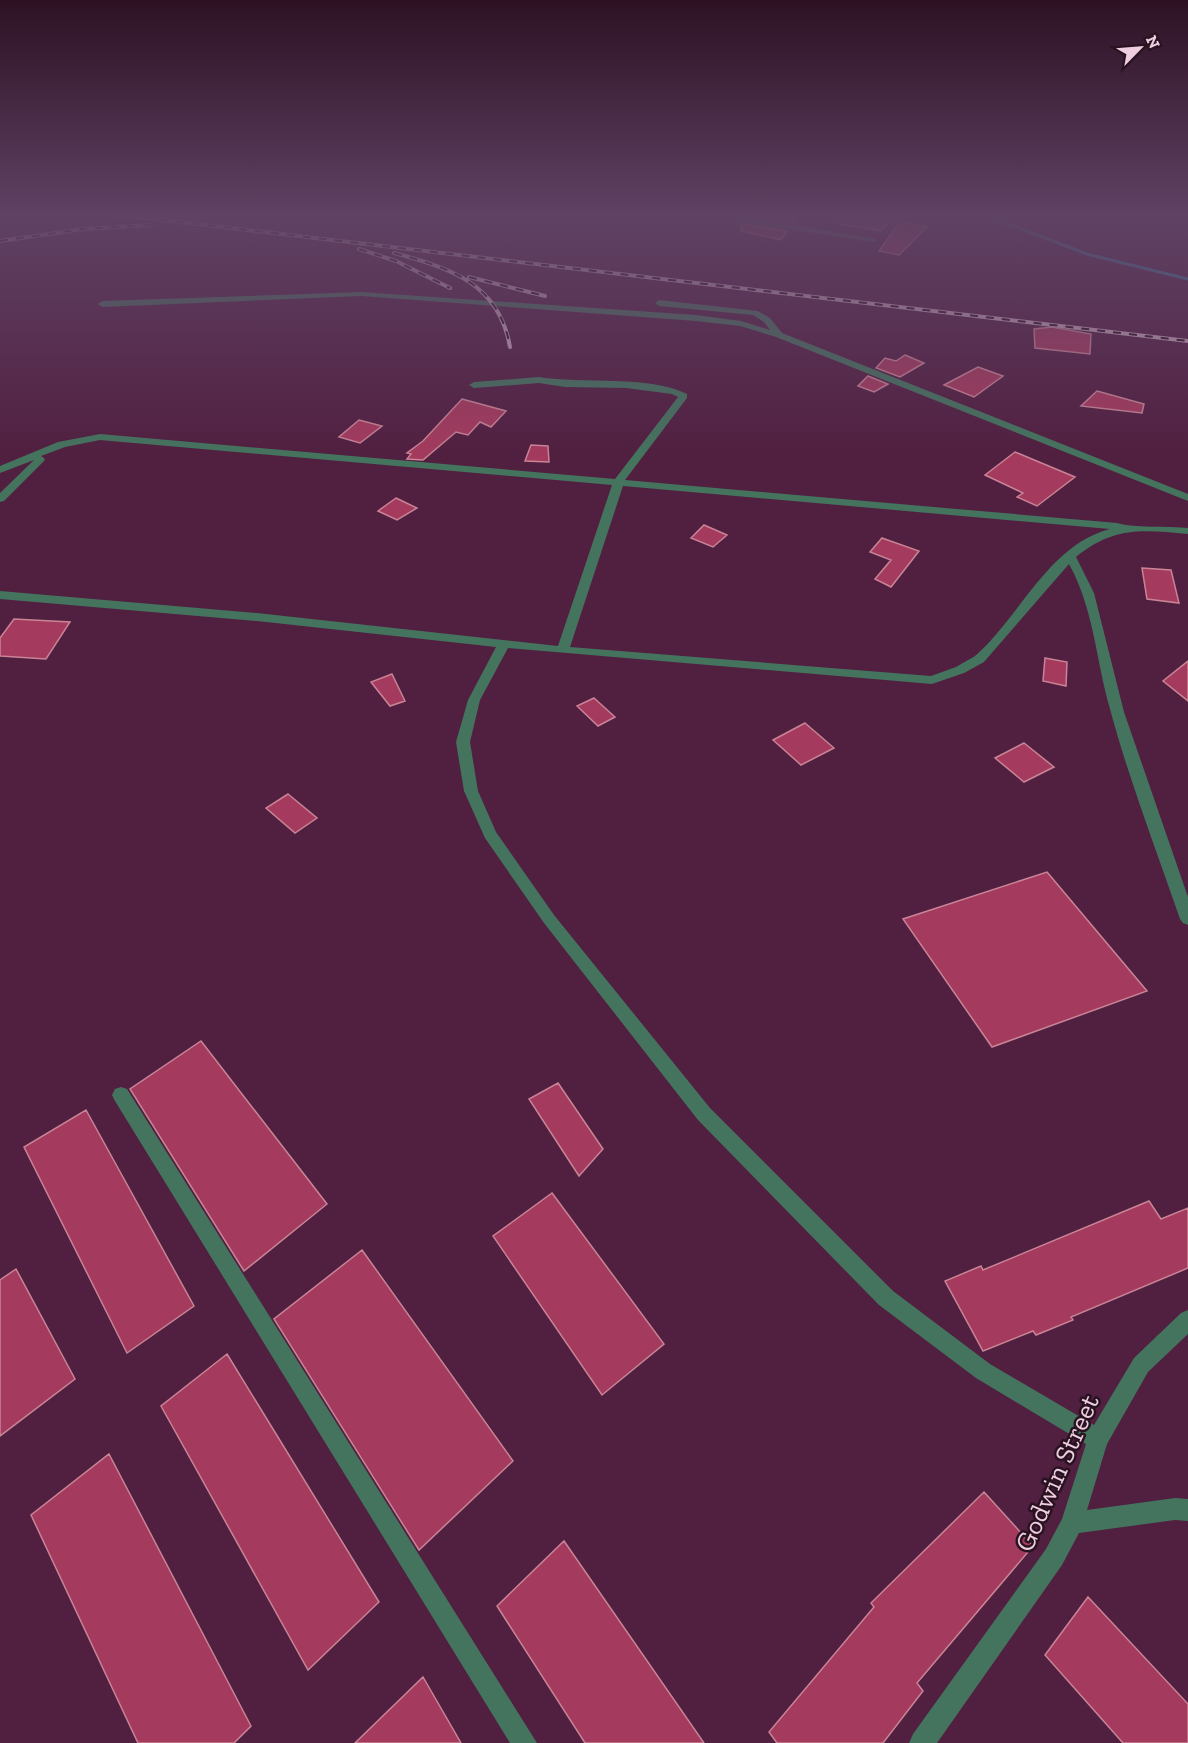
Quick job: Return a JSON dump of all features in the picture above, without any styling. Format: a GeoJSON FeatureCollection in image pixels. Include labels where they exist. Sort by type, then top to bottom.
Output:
{"type":"FeatureCollection","features":[{"type":"Feature","properties":{"kind":"street"},"geometry":{"type":"LineString","coordinates":[[102,304],[326,295]]}},
{"type":"Feature","properties":{"kind":"street"},"geometry":{"type":"LineString","coordinates":[[380,295],[664,315],[725,322],[779,335],[1188,498]]}},
{"type":"Feature","properties":{"kind":"street"},"geometry":{"type":"LineString","coordinates":[[659,303],[761,315],[779,335]]}},
{"type":"Feature","properties":{"kind":"street"},"geometry":{"type":"LineString","coordinates":[[664,315],[669,304]]}},
{"type":"Feature","properties":{"kind":"street"},"geometry":{"type":"LineString","coordinates":[[725,322],[729,310]]}},
{"type":"Feature","properties":{"kind":"street"},"geometry":{"type":"LineString","coordinates":[[474,385],[531,380],[565,384],[626,385],[680,392],[684,396],[619,481],[563,650]]}},
{"type":"Feature","properties":{"kind":"street"},"geometry":{"type":"LineString","coordinates":[[0,470],[62,444],[100,437],[1188,531]]}},
{"type":"Feature","properties":{"kind":"street"},"geometry":{"type":"LineString","coordinates":[[0,499],[31,465],[62,444]]}},
{"type":"Feature","properties":{"kind":"street"},"geometry":{"type":"LineString","coordinates":[[0,595],[257,617],[563,650],[932,680],[960,670],[984,655],[1070,556],[1091,538],[1132,527]]}},
{"type":"Feature","properties":{"kind":"street"},"geometry":{"type":"LineString","coordinates":[[1070,556],[1083,576],[1093,600],[1116,710],[1188,919]]}},
{"type":"Feature","properties":{"kind":"street"},"geometry":{"type":"LineString","coordinates":[[504,644],[474,700],[463,742],[466,762],[471,791],[490,834],[549,919],[704,1114],[886,1298],[983,1371],[1098,1439]]}},
{"type":"Feature","properties":{"kind":"street"},"geometry":{"type":"LineString","coordinates":[[121,1095],[524,1743]]}},
{"type":"Feature","properties":{"kind":"street","name":"Godwin Street"},"geometry":{"type":"LineString","coordinates":[[922,1743],[1054,1557],[1072,1523],[1098,1439],[1141,1365],[1188,1320]]}},
{"type":"Feature","properties":{"kind":"street"},"geometry":{"type":"LineString","coordinates":[[1072,1523],[1175,1509],[1188,1510]]}},
{"type":"Feature","properties":{"kind":"building"},"geometry":{"type":"Polygon","coordinates":[[[1052,327],[1091,334],[1090,354],[1035,348],[1034,329],[1052,327]]]}},
{"type":"Feature","properties":{"kind":"building"},"geometry":{"type":"Polygon","coordinates":[[[905,355],[924,363],[900,377],[876,368],[885,358],[896,361],[905,355]]]}},
{"type":"Feature","properties":{"kind":"building"},"geometry":{"type":"Polygon","coordinates":[[[978,367],[1003,376],[974,397],[944,385],[978,367]]]}},
{"type":"Feature","properties":{"kind":"building"},"geometry":{"type":"Polygon","coordinates":[[[868,376],[888,384],[874,392],[858,386],[868,376]]]}},
{"type":"Feature","properties":{"kind":"building"},"geometry":{"type":"Polygon","coordinates":[[[1097,391],[1144,404],[1142,413],[1081,406],[1097,391]]]}},
{"type":"Feature","properties":{"kind":"building"},"geometry":{"type":"Polygon","coordinates":[[[462,399],[506,411],[491,427],[480,422],[468,435],[456,432],[423,460],[407,459],[411,454],[407,453],[423,441],[462,399]]]}},
{"type":"Feature","properties":{"kind":"building"},"geometry":{"type":"Polygon","coordinates":[[[359,420],[382,426],[360,443],[339,437],[359,420]]]}},
{"type":"Feature","properties":{"kind":"building"},"geometry":{"type":"Polygon","coordinates":[[[531,445],[548,446],[549,462],[525,461],[531,445]]]}},
{"type":"Feature","properties":{"kind":"building"},"geometry":{"type":"Polygon","coordinates":[[[1015,452],[1075,477],[1037,506],[1017,497],[1023,493],[985,475],[1015,452]]]}},
{"type":"Feature","properties":{"kind":"building"},"geometry":{"type":"Polygon","coordinates":[[[396,498],[417,508],[397,520],[378,511],[396,498]]]}},
{"type":"Feature","properties":{"kind":"building"},"geometry":{"type":"Polygon","coordinates":[[[704,525],[727,535],[713,547],[691,538],[704,525]]]}},
{"type":"Feature","properties":{"kind":"building"},"geometry":{"type":"Polygon","coordinates":[[[882,538],[919,551],[891,587],[875,579],[891,560],[870,552],[882,538]]]}},
{"type":"Feature","properties":{"kind":"building"},"geometry":{"type":"Polygon","coordinates":[[[1142,568],[1171,570],[1179,603],[1147,599],[1142,568]]]}},
{"type":"Feature","properties":{"kind":"building"},"geometry":{"type":"Polygon","coordinates":[[[14,619],[70,622],[46,659],[0,656],[0,638],[14,619]]]}},
{"type":"Feature","properties":{"kind":"building"},"geometry":{"type":"Polygon","coordinates":[[[1045,658],[1067,662],[1066,686],[1043,681],[1045,658]]]}},
{"type":"Feature","properties":{"kind":"building"},"geometry":{"type":"Polygon","coordinates":[[[1188,661],[1188,701],[1163,681],[1188,661]]]}},
{"type":"Feature","properties":{"kind":"building"},"geometry":{"type":"Polygon","coordinates":[[[392,674],[405,701],[390,706],[371,682],[392,674]]]}},
{"type":"Feature","properties":{"kind":"building"},"geometry":{"type":"Polygon","coordinates":[[[594,698],[615,717],[598,726],[577,706],[594,698]]]}},
{"type":"Feature","properties":{"kind":"building"},"geometry":{"type":"Polygon","coordinates":[[[805,723],[834,748],[801,765],[773,740],[805,723]]]}},
{"type":"Feature","properties":{"kind":"building"},"geometry":{"type":"Polygon","coordinates":[[[1024,743],[1054,767],[1024,782],[995,758],[1024,743]]]}},
{"type":"Feature","properties":{"kind":"building"},"geometry":{"type":"Polygon","coordinates":[[[288,794],[317,818],[295,833],[266,808],[288,794]]]}},
{"type":"Feature","properties":{"kind":"building"},"geometry":{"type":"Polygon","coordinates":[[[1047,872],[1147,991],[992,1047],[903,919],[1047,872]]]}},
{"type":"Feature","properties":{"kind":"building"},"geometry":{"type":"Polygon","coordinates":[[[201,1041],[327,1204],[244,1271],[130,1089],[201,1041]]]}},
{"type":"Feature","properties":{"kind":"building"},"geometry":{"type":"Polygon","coordinates":[[[558,1083],[603,1149],[579,1176],[529,1099],[558,1083]]]}},
{"type":"Feature","properties":{"kind":"building"},"geometry":{"type":"Polygon","coordinates":[[[86,1110],[194,1306],[127,1353],[24,1147],[86,1110]]]}},
{"type":"Feature","properties":{"kind":"building"},"geometry":{"type":"Polygon","coordinates":[[[552,1193],[664,1344],[602,1395],[493,1236],[552,1193]]]}},
{"type":"Feature","properties":{"kind":"building"},"geometry":{"type":"Polygon","coordinates":[[[1149,1201],[1161,1219],[1188,1208],[1188,1268],[1071,1317],[1073,1320],[1036,1335],[1033,1331],[983,1351],[945,1281],[981,1266],[983,1270],[1149,1201]]]}},
{"type":"Feature","properties":{"kind":"building"},"geometry":{"type":"Polygon","coordinates":[[[362,1250],[513,1461],[419,1550],[274,1319],[362,1250]]]}},
{"type":"Feature","properties":{"kind":"building"},"geometry":{"type":"Polygon","coordinates":[[[16,1269],[75,1379],[0,1436],[0,1280],[16,1269]]]}},
{"type":"Feature","properties":{"kind":"building"},"geometry":{"type":"Polygon","coordinates":[[[227,1354],[379,1602],[308,1670],[161,1406],[227,1354]]]}},
{"type":"Feature","properties":{"kind":"building"},"geometry":{"type":"Polygon","coordinates":[[[109,1454],[251,1726],[234,1743],[138,1743],[31,1515],[109,1454]]]}},
{"type":"Feature","properties":{"kind":"building"},"geometry":{"type":"Polygon","coordinates":[[[984,1492],[1033,1546],[917,1683],[923,1691],[883,1743],[777,1743],[769,1732],[874,1607],[871,1603],[984,1492]]]}},
{"type":"Feature","properties":{"kind":"building"},"geometry":{"type":"Polygon","coordinates":[[[564,1541],[704,1743],[585,1743],[497,1606],[564,1541]]]}},
{"type":"Feature","properties":{"kind":"building"},"geometry":{"type":"Polygon","coordinates":[[[1088,1597],[1188,1704],[1188,1743],[1123,1743],[1045,1655],[1088,1597]]]}},
{"type":"Feature","properties":{"kind":"building"},"geometry":{"type":"Polygon","coordinates":[[[423,1677],[461,1743],[355,1743],[423,1677]]]}},
{"type":"Feature","properties":{"kind":"railway"},"geometry":{"type":"LineString","coordinates":[[485,295],[495,307],[504,325],[510,347]]}},
{"type":"Feature","properties":{"kind":"railway"},"geometry":{"type":"LineString","coordinates":[[801,295],[1188,341]]}}]}
